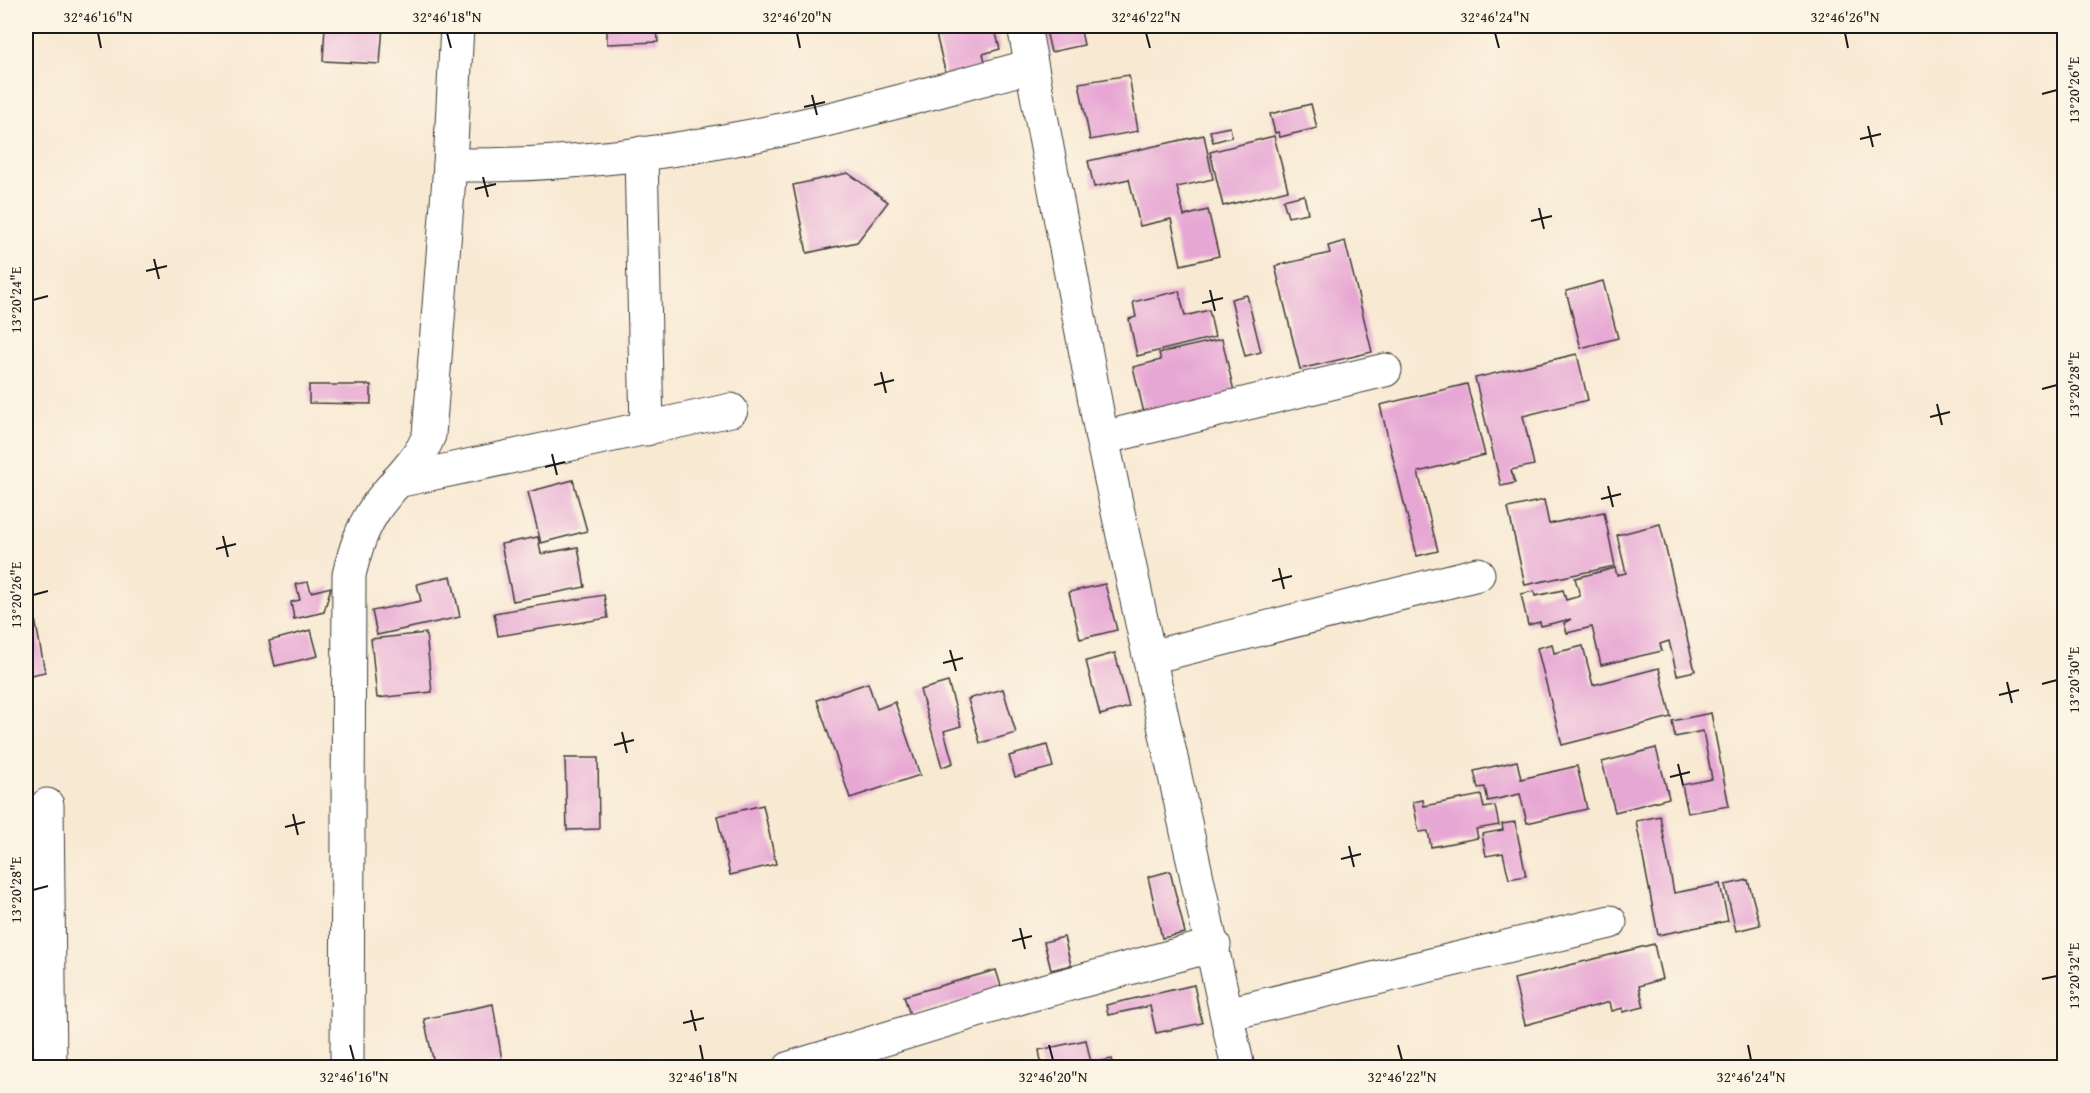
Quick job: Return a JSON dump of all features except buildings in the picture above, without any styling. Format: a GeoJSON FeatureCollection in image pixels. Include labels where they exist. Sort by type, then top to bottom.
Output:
{"type":"FeatureCollection","features":[{"type":"Feature","properties":{"kind":"street"},"geometry":{"type":"LineString","coordinates":[[347,1068],[349,575],[357,542],[376,508],[424,447],[429,435],[450,165],[457,26]]}},
{"type":"Feature","properties":{"kind":"street"},"geometry":{"type":"LineString","coordinates":[[1024,26],[1102,438],[1214,945],[1238,1068]]}},
{"type":"Feature","properties":{"kind":"street"},"geometry":{"type":"LineString","coordinates":[[450,165],[492,165],[641,153],[735,139],[859,111],[1031,66]]}},
{"type":"Feature","properties":{"kind":"street"},"geometry":{"type":"LineString","coordinates":[[641,153],[647,429]]}},
{"type":"Feature","properties":{"kind":"street"},"geometry":{"type":"LineString","coordinates":[[1102,438],[1386,370]]}},
{"type":"Feature","properties":{"kind":"street"},"geometry":{"type":"LineString","coordinates":[[397,481],[731,410]]}},
{"type":"Feature","properties":{"kind":"street"},"geometry":{"type":"LineString","coordinates":[[1151,657],[1478,574]]}},
{"type":"Feature","properties":{"kind":"street"},"geometry":{"type":"LineString","coordinates":[[47,805],[50,1068]]}},
{"type":"Feature","properties":{"kind":"street"},"geometry":{"type":"LineString","coordinates":[[1227,1014],[1610,922]]}},
{"type":"Feature","properties":{"kind":"street"},"geometry":{"type":"LineString","coordinates":[[790,1068],[1029,995],[1214,945]]}}]}
